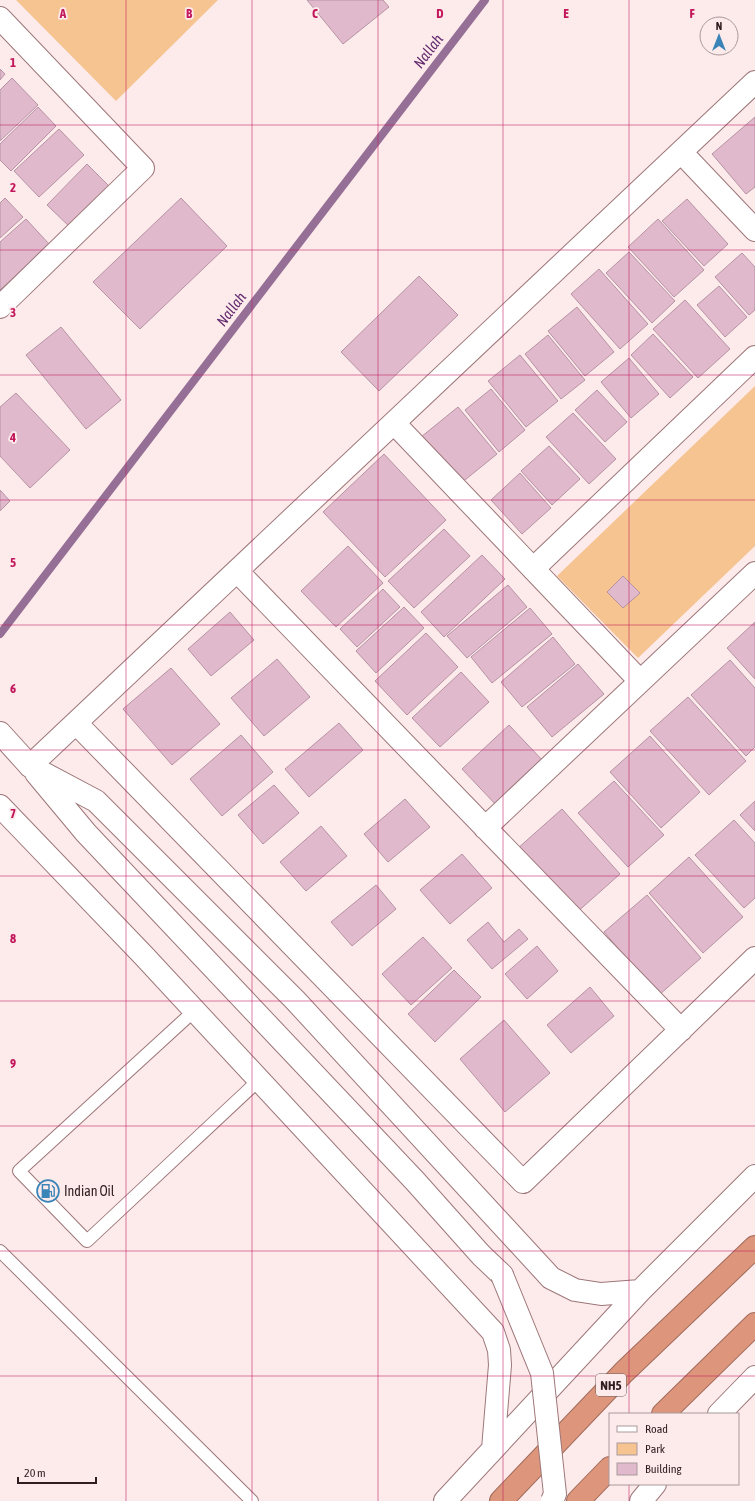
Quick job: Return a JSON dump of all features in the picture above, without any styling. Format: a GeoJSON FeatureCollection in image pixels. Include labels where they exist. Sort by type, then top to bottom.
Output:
{"type":"FeatureCollection","features":[{"type":"Feature","properties":{"kind":"highway","name":"NH5"},"geometry":{"type":"LineString","coordinates":[[501,1501],[624,1372],[755,1247]]}},
{"type":"Feature","properties":{"kind":"highway"},"geometry":{"type":"LineString","coordinates":[[664,1413],[755,1324]]}},
{"type":"Feature","properties":{"kind":"highway"},"geometry":{"type":"LineString","coordinates":[[578,1501],[609,1469]]}},
{"type":"Feature","properties":{"kind":"street"},"geometry":{"type":"LineString","coordinates":[[0,18],[143,168],[0,307]]}},
{"type":"Feature","properties":{"kind":"street"},"geometry":{"type":"LineString","coordinates":[[30,766],[755,82]]}},
{"type":"Feature","properties":{"kind":"street"},"geometry":{"type":"LineString","coordinates":[[681,152],[755,230]]}},
{"type":"Feature","properties":{"kind":"street"},"geometry":{"type":"LineString","coordinates":[[533,569],[755,357]]}},
{"type":"Feature","properties":{"kind":"street"},"geometry":{"type":"LineString","coordinates":[[394,423],[640,681]]}},
{"type":"Feature","properties":{"kind":"street"},"geometry":{"type":"LineString","coordinates":[[237,572],[681,1030]]}},
{"type":"Feature","properties":{"kind":"street"},"geometry":{"type":"LineString","coordinates":[[485,828],[755,573]]}},
{"type":"Feature","properties":{"kind":"street"},"geometry":{"type":"LineString","coordinates":[[76,723],[523,1182],[755,958]]}},
{"type":"Feature","properties":{"kind":"street"},"geometry":{"type":"LineString","coordinates":[[5,739],[30,766],[86,833],[415,1181],[481,1255],[502,1275],[542,1372],[555,1494],[552,1501]]}},
{"type":"Feature","properties":{"kind":"street"},"geometry":{"type":"LineString","coordinates":[[30,766],[96,801],[295,1000],[551,1278],[575,1290],[600,1294],[640,1291]]}},
{"type":"Feature","properties":{"kind":"street"},"geometry":{"type":"LineString","coordinates":[[0,806],[259,1080],[493,1332],[499,1350],[500,1365],[493,1448]]}},
{"type":"Feature","properties":{"kind":"street"},"geometry":{"type":"LineString","coordinates":[[445,1501],[640,1291],[755,1176]]}},
{"type":"Feature","properties":{"kind":"street"},"geometry":{"type":"LineString","coordinates":[[720,1413],[755,1377]]}},
{"type":"Feature","properties":{"kind":"street"},"geometry":{"type":"LineString","coordinates":[[641,1501],[654,1485]]}},
{"type":"Feature","properties":{"kind":"lane"},"geometry":{"type":"LineString","coordinates":[[194,1011],[19,1171],[87,1241],[259,1080]]}},
{"type":"Feature","properties":{"kind":"lane"},"geometry":{"type":"LineString","coordinates":[[0,1251],[252,1501]]}},
{"type":"Feature","properties":{"kind":"green space"},"geometry":{"type":"Polygon","coordinates":[[[16,0],[218,0],[116,101],[16,0]]]}},
{"type":"Feature","properties":{"kind":"green space"},"geometry":{"type":"Polygon","coordinates":[[[755,386],[755,546],[638,658],[557,576],[755,386]]]}},
{"type":"Feature","properties":{"kind":"building"},"geometry":{"type":"Polygon","coordinates":[[[307,0],[383,0],[389,7],[343,44],[307,0]]]}},
{"type":"Feature","properties":{"kind":"building"},"geometry":{"type":"Polygon","coordinates":[[[0,69],[5,74],[0,80],[0,69]]]}},
{"type":"Feature","properties":{"kind":"building"},"geometry":{"type":"Polygon","coordinates":[[[12,78],[38,105],[0,141],[0,90],[12,78]]]}},
{"type":"Feature","properties":{"kind":"building"},"geometry":{"type":"Polygon","coordinates":[[[38,107],[56,126],[11,171],[0,160],[0,144],[38,107]]]}},
{"type":"Feature","properties":{"kind":"building"},"geometry":{"type":"Polygon","coordinates":[[[755,117],[755,187],[746,194],[712,154],[755,117]]]}},
{"type":"Feature","properties":{"kind":"building"},"geometry":{"type":"Polygon","coordinates":[[[59,129],[84,155],[39,197],[14,171],[59,129]]]}},
{"type":"Feature","properties":{"kind":"building"},"geometry":{"type":"Polygon","coordinates":[[[87,164],[113,190],[74,231],[47,205],[87,164]]]}},
{"type":"Feature","properties":{"kind":"building"},"geometry":{"type":"Polygon","coordinates":[[[5,198],[23,217],[0,238],[0,203],[5,198]]]}},
{"type":"Feature","properties":{"kind":"building"},"geometry":{"type":"Polygon","coordinates":[[[181,198],[227,246],[140,329],[93,282],[181,198]]]}},
{"type":"Feature","properties":{"kind":"building"},"geometry":{"type":"Polygon","coordinates":[[[687,199],[728,244],[704,266],[662,221],[687,199]]]}},
{"type":"Feature","properties":{"kind":"building"},"geometry":{"type":"Polygon","coordinates":[[[26,219],[50,245],[0,290],[0,242],[26,219]]]}},
{"type":"Feature","properties":{"kind":"building"},"geometry":{"type":"Polygon","coordinates":[[[658,219],[704,270],[674,297],[628,247],[658,219]]]}},
{"type":"Feature","properties":{"kind":"building"},"geometry":{"type":"Polygon","coordinates":[[[629,252],[675,301],[652,323],[606,273],[629,252]]]}},
{"type":"Feature","properties":{"kind":"building"},"geometry":{"type":"Polygon","coordinates":[[[742,253],[755,267],[755,310],[749,315],[715,277],[742,253]]]}},
{"type":"Feature","properties":{"kind":"building"},"geometry":{"type":"Polygon","coordinates":[[[599,269],[648,324],[620,349],[571,294],[599,269]]]}},
{"type":"Feature","properties":{"kind":"building"},"geometry":{"type":"Polygon","coordinates":[[[419,276],[458,315],[379,391],[341,352],[419,276]]]}},
{"type":"Feature","properties":{"kind":"building"},"geometry":{"type":"Polygon","coordinates":[[[719,286],[747,317],[725,337],[697,305],[719,286]]]}},
{"type":"Feature","properties":{"kind":"building"},"geometry":{"type":"Polygon","coordinates":[[[685,300],[730,349],[698,378],[653,329],[685,300]]]}},
{"type":"Feature","properties":{"kind":"building"},"geometry":{"type":"Polygon","coordinates":[[[577,307],[614,352],[585,376],[548,331],[577,307]]]}},
{"type":"Feature","properties":{"kind":"building"},"geometry":{"type":"Polygon","coordinates":[[[61,327],[121,400],[86,429],[26,355],[61,327]]]}},
{"type":"Feature","properties":{"kind":"building"},"geometry":{"type":"Polygon","coordinates":[[[653,334],[693,377],[670,398],[631,355],[653,334]]]}},
{"type":"Feature","properties":{"kind":"building"},"geometry":{"type":"Polygon","coordinates":[[[548,335],[585,380],[561,399],[525,354],[548,335]]]}},
{"type":"Feature","properties":{"kind":"building"},"geometry":{"type":"Polygon","coordinates":[[[520,355],[558,401],[526,427],[488,381],[520,355]]]}},
{"type":"Feature","properties":{"kind":"building"},"geometry":{"type":"Polygon","coordinates":[[[629,358],[659,394],[631,418],[601,382],[629,358]]]}},
{"type":"Feature","properties":{"kind":"building"},"geometry":{"type":"Polygon","coordinates":[[[491,389],[525,430],[499,452],[465,410],[491,389]]]}},
{"type":"Feature","properties":{"kind":"building"},"geometry":{"type":"Polygon","coordinates":[[[597,390],[627,422],[605,442],[575,410],[597,390]]]}},
{"type":"Feature","properties":{"kind":"building"},"geometry":{"type":"Polygon","coordinates":[[[16,393],[70,450],[30,488],[0,456],[0,407],[16,393]]]}},
{"type":"Feature","properties":{"kind":"building"},"geometry":{"type":"Polygon","coordinates":[[[458,407],[497,454],[460,484],[421,437],[458,407]]]}},
{"type":"Feature","properties":{"kind":"building"},"geometry":{"type":"Polygon","coordinates":[[[573,413],[616,459],[589,484],[546,437],[573,413]]]}},
{"type":"Feature","properties":{"kind":"building"},"geometry":{"type":"Polygon","coordinates":[[[549,446],[580,479],[552,505],[521,471],[549,446]]]}},
{"type":"Feature","properties":{"kind":"building"},"geometry":{"type":"Polygon","coordinates":[[[384,454],[446,520],[385,577],[323,512],[384,454]]]}},
{"type":"Feature","properties":{"kind":"building"},"geometry":{"type":"Polygon","coordinates":[[[520,473],[551,508],[522,534],[491,500],[520,473]]]}},
{"type":"Feature","properties":{"kind":"building"},"geometry":{"type":"Polygon","coordinates":[[[0,490],[10,501],[0,511],[0,490]]]}},
{"type":"Feature","properties":{"kind":"building"},"geometry":{"type":"Polygon","coordinates":[[[444,529],[470,556],[414,608],[388,581],[444,529]]]}},
{"type":"Feature","properties":{"kind":"building"},"geometry":{"type":"Polygon","coordinates":[[[348,546],[383,583],[336,627],[301,591],[348,546]]]}},
{"type":"Feature","properties":{"kind":"building"},"geometry":{"type":"Polygon","coordinates":[[[482,555],[505,579],[444,637],[421,612],[482,555]]]}},
{"type":"Feature","properties":{"kind":"building"},"geometry":{"type":"Polygon","coordinates":[[[623,576],[640,593],[623,608],[607,592],[623,576]]]}},
{"type":"Feature","properties":{"kind":"building"},"geometry":{"type":"Polygon","coordinates":[[[508,585],[527,607],[467,658],[447,636],[508,585]]]}},
{"type":"Feature","properties":{"kind":"building"},"geometry":{"type":"Polygon","coordinates":[[[383,589],[400,607],[357,647],[340,629],[383,589]]]}},
{"type":"Feature","properties":{"kind":"building"},"geometry":{"type":"Polygon","coordinates":[[[404,607],[424,628],[376,673],[356,651],[404,607]]]}},
{"type":"Feature","properties":{"kind":"building"},"geometry":{"type":"Polygon","coordinates":[[[530,608],[552,634],[492,683],[471,657],[530,608]]]}},
{"type":"Feature","properties":{"kind":"building"},"geometry":{"type":"Polygon","coordinates":[[[230,612],[254,640],[211,676],[188,649],[230,612]]]}},
{"type":"Feature","properties":{"kind":"building"},"geometry":{"type":"Polygon","coordinates":[[[755,622],[755,679],[727,648],[755,622]]]}},
{"type":"Feature","properties":{"kind":"building"},"geometry":{"type":"Polygon","coordinates":[[[426,633],[458,667],[407,715],[375,681],[426,633]]]}},
{"type":"Feature","properties":{"kind":"building"},"geometry":{"type":"Polygon","coordinates":[[[553,637],[575,664],[522,707],[501,682],[553,637]]]}},
{"type":"Feature","properties":{"kind":"building"},"geometry":{"type":"Polygon","coordinates":[[[277,659],[310,697],[264,736],[231,698],[277,659]]]}},
{"type":"Feature","properties":{"kind":"building"},"geometry":{"type":"Polygon","coordinates":[[[730,660],[755,688],[755,747],[746,756],[691,695],[730,660]]]}},
{"type":"Feature","properties":{"kind":"building"},"geometry":{"type":"Polygon","coordinates":[[[578,664],[604,694],[552,737],[527,707],[578,664]]]}},
{"type":"Feature","properties":{"kind":"building"},"geometry":{"type":"Polygon","coordinates":[[[171,668],[220,724],[172,765],[123,709],[171,668]]]}},
{"type":"Feature","properties":{"kind":"building"},"geometry":{"type":"Polygon","coordinates":[[[461,672],[489,702],[440,747],[412,718],[461,672]]]}},
{"type":"Feature","properties":{"kind":"building"},"geometry":{"type":"Polygon","coordinates":[[[688,697],[746,761],[709,795],[650,731],[688,697]]]}},
{"type":"Feature","properties":{"kind":"building"},"geometry":{"type":"Polygon","coordinates":[[[339,723],[363,750],[309,797],[285,769],[339,723]]]}},
{"type":"Feature","properties":{"kind":"building"},"geometry":{"type":"Polygon","coordinates":[[[509,725],[545,763],[498,807],[462,769],[509,725]]]}},
{"type":"Feature","properties":{"kind":"building"},"geometry":{"type":"Polygon","coordinates":[[[241,735],[273,772],[222,816],[190,779],[241,735]]]}},
{"type":"Feature","properties":{"kind":"building"},"geometry":{"type":"Polygon","coordinates":[[[650,736],[700,792],[661,828],[610,772],[650,736]]]}},
{"type":"Feature","properties":{"kind":"building"},"geometry":{"type":"Polygon","coordinates":[[[614,781],[664,835],[628,867],[578,813],[614,781]]]}},
{"type":"Feature","properties":{"kind":"building"},"geometry":{"type":"Polygon","coordinates":[[[274,785],[299,813],[263,844],[238,815],[274,785]]]}},
{"type":"Feature","properties":{"kind":"building"},"geometry":{"type":"Polygon","coordinates":[[[405,799],[430,827],[388,862],[364,834],[405,799]]]}},
{"type":"Feature","properties":{"kind":"building"},"geometry":{"type":"Polygon","coordinates":[[[755,801],[755,831],[740,815],[755,801]]]}},
{"type":"Feature","properties":{"kind":"building"},"geometry":{"type":"Polygon","coordinates":[[[562,809],[620,874],[575,914],[517,849],[562,809]]]}},
{"type":"Feature","properties":{"kind":"building"},"geometry":{"type":"Polygon","coordinates":[[[734,820],[755,843],[755,898],[744,908],[695,855],[734,820]]]}},
{"type":"Feature","properties":{"kind":"building"},"geometry":{"type":"Polygon","coordinates":[[[321,826],[347,856],[306,891],[280,862],[321,826]]]}},
{"type":"Feature","properties":{"kind":"building"},"geometry":{"type":"Polygon","coordinates":[[[462,854],[492,888],[450,924],[420,890],[462,854]]]}},
{"type":"Feature","properties":{"kind":"building"},"geometry":{"type":"Polygon","coordinates":[[[689,857],[743,917],[703,953],[649,893],[689,857]]]}},
{"type":"Feature","properties":{"kind":"building"},"geometry":{"type":"Polygon","coordinates":[[[376,885],[396,909],[352,946],[331,922],[376,885]]]}},
{"type":"Feature","properties":{"kind":"building"},"geometry":{"type":"Polygon","coordinates":[[[647,895],[701,958],[659,995],[604,932],[647,895]]]}},
{"type":"Feature","properties":{"kind":"building"},"geometry":{"type":"Polygon","coordinates":[[[488,922],[504,942],[519,929],[528,939],[492,969],[467,940],[488,922]]]}},
{"type":"Feature","properties":{"kind":"building"},"geometry":{"type":"Polygon","coordinates":[[[423,937],[452,968],[411,1005],[382,974],[423,937]]]}},
{"type":"Feature","properties":{"kind":"building"},"geometry":{"type":"Polygon","coordinates":[[[537,946],[558,971],[527,999],[505,974],[537,946]]]}},
{"type":"Feature","properties":{"kind":"building"},"geometry":{"type":"Polygon","coordinates":[[[454,970],[481,997],[435,1042],[408,1014],[454,970]]]}},
{"type":"Feature","properties":{"kind":"building"},"geometry":{"type":"Polygon","coordinates":[[[590,987],[614,1016],[571,1053],[547,1025],[590,987]]]}},
{"type":"Feature","properties":{"kind":"building"},"geometry":{"type":"Polygon","coordinates":[[[504,1020],[550,1073],[505,1112],[460,1059],[504,1020]]]}},
{"type":"Feature","properties":{"kind":"waterway","name":"Nallah"},"geometry":{"type":"LineString","coordinates":[[0,634],[485,0]]}},
{"type":"Feature","properties":{"kind":"place","name":"Indian Oil"},"geometry":{"type":"Point","coordinates":[48,1191]}}]}
